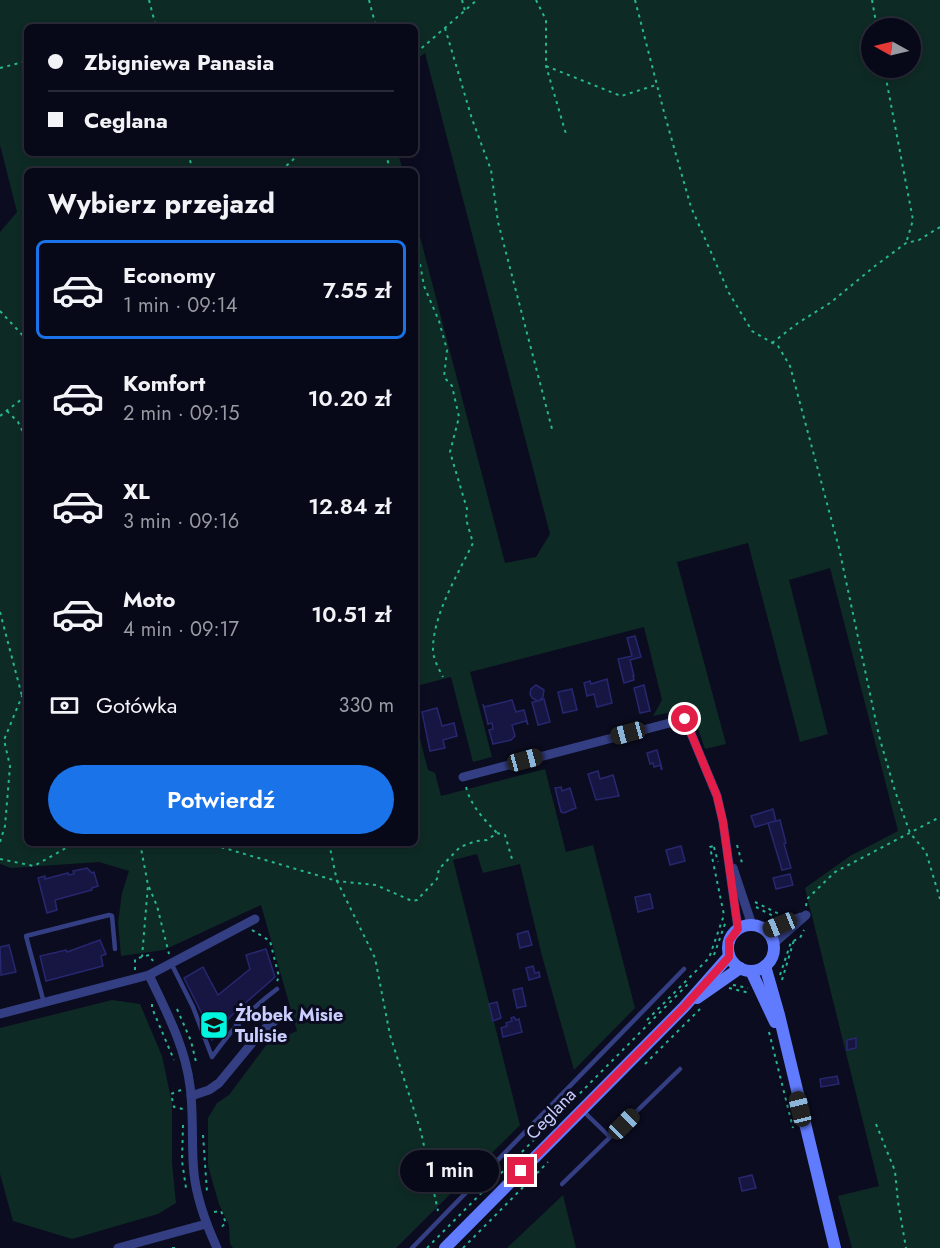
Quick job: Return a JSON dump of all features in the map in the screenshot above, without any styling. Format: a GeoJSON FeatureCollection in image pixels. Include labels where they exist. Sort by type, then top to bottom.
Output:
{"type":"FeatureCollection","features":[{"type":"Feature","properties":{"kind":"street"},"geometry":{"type":"LineString","coordinates":[[463,777],[685,719],[717,796],[728,855],[752,925]]}},
{"type":"Feature","properties":{"kind":"street"},"geometry":{"type":"LineString","coordinates":[[728,855],[738,929]]}},
{"type":"Feature","properties":{"kind":"street"},"geometry":{"type":"LineString","coordinates":[[783,1040],[745,970],[729,957],[729,941],[738,929],[752,925],[766,930],[785,926],[806,915]]}},
{"type":"Feature","properties":{"kind":"street"},"geometry":{"type":"LineString","coordinates":[[0,1014],[149,975],[170,960],[251,921]]}},
{"type":"Feature","properties":{"kind":"street"},"geometry":{"type":"LineString","coordinates":[[745,970],[765,966],[770,960],[773,944],[785,926]]}},
{"type":"Feature","properties":{"kind":"street"},"geometry":{"type":"LineString","coordinates":[[766,930],[773,944]]}},
{"type":"Feature","properties":{"kind":"street","name":"Ceglana"},"geometry":{"type":"LineString","coordinates":[[445,1248],[684,1007],[729,957]]}},
{"type":"Feature","properties":{"kind":"street"},"geometry":{"type":"LineString","coordinates":[[765,966],[835,1248]]}},
{"type":"Feature","properties":{"kind":"street","name":"Ceglana"},"geometry":{"type":"LineString","coordinates":[[684,1007],[745,970]]}},
{"type":"Feature","properties":{"kind":"street"},"geometry":{"type":"LineString","coordinates":[[149,975],[179,1039],[186,1061],[191,1096],[194,1174],[206,1224],[217,1248]]}},
{"type":"Feature","properties":{"kind":"street"},"geometry":{"type":"LineString","coordinates":[[191,1096],[209,1090],[219,1083],[261,1032],[278,1018]]}},
{"type":"Feature","properties":{"kind":"street"},"geometry":{"type":"LineString","coordinates":[[118,1248],[206,1224]]}},
{"type":"Feature","properties":{"kind":"lane"},"geometry":{"type":"LineString","coordinates":[[44,1003],[26,936],[109,915],[112,916],[115,949]]}},
{"type":"Feature","properties":{"kind":"lane"},"geometry":{"type":"LineString","coordinates":[[170,960],[193,1007],[212,1057],[236,1024],[278,990]]}},
{"type":"Feature","properties":{"kind":"lane"},"geometry":{"type":"LineString","coordinates":[[412,1248],[684,969]]}},
{"type":"Feature","properties":{"kind":"lane"},"geometry":{"type":"LineString","coordinates":[[236,1024],[254,1040]]}},
{"type":"Feature","properties":{"kind":"lane"},"geometry":{"type":"LineString","coordinates":[[562,1184],[680,1069]]}},
{"type":"Feature","properties":{"kind":"lane"},"geometry":{"type":"LineString","coordinates":[[581,1109],[610,1137]]}},
{"type":"Feature","properties":{"kind":"path"},"geometry":{"type":"LineString","coordinates":[[149,0],[155,24]]}},
{"type":"Feature","properties":{"kind":"path"},"geometry":{"type":"LineString","coordinates":[[369,0],[375,24]]}},
{"type":"Feature","properties":{"kind":"path"},"geometry":{"type":"LineString","coordinates":[[462,0],[465,11]]}},
{"type":"Feature","properties":{"kind":"path"},"geometry":{"type":"LineString","coordinates":[[418,51],[477,0]]}},
{"type":"Feature","properties":{"kind":"path"},"geometry":{"type":"LineString","coordinates":[[536,0],[546,20],[546,66],[566,134]]}},
{"type":"Feature","properties":{"kind":"path"},"geometry":{"type":"LineString","coordinates":[[635,0],[691,207],[729,293],[752,331],[778,346],[790,366],[838,548],[879,736],[910,833],[926,852],[940,900]]}},
{"type":"Feature","properties":{"kind":"path"},"geometry":{"type":"LineString","coordinates":[[872,0],[875,18]]}},
{"type":"Feature","properties":{"kind":"path"},"geometry":{"type":"LineString","coordinates":[[445,28],[472,119],[491,170],[498,222],[552,429]]}},
{"type":"Feature","properties":{"kind":"path"},"geometry":{"type":"LineString","coordinates":[[0,68],[24,62]]}},
{"type":"Feature","properties":{"kind":"path"},"geometry":{"type":"LineString","coordinates":[[546,66],[621,96],[657,85]]}},
{"type":"Feature","properties":{"kind":"path"},"geometry":{"type":"LineString","coordinates":[[886,78],[913,220],[906,243]]}},
{"type":"Feature","properties":{"kind":"path"},"geometry":{"type":"LineString","coordinates":[[284,168],[297,156]]}},
{"type":"Feature","properties":{"kind":"path"},"geometry":{"type":"LineString","coordinates":[[772,343],[830,303],[906,243],[919,240],[940,227]]}},
{"type":"Feature","properties":{"kind":"path"},"geometry":{"type":"LineString","coordinates":[[418,253],[424,286],[439,321],[447,350],[444,377],[452,386],[459,417],[450,452],[467,509],[466,519],[473,543],[449,592],[438,622],[433,650],[442,677]]}},
{"type":"Feature","properties":{"kind":"path"},"geometry":{"type":"LineString","coordinates":[[0,311],[24,337]]}},
{"type":"Feature","properties":{"kind":"path"},"geometry":{"type":"LineString","coordinates":[[0,416],[24,397]]}},
{"type":"Feature","properties":{"kind":"path"},"geometry":{"type":"LineString","coordinates":[[7,411],[18,422],[24,434]]}},
{"type":"Feature","properties":{"kind":"path"},"geometry":{"type":"LineString","coordinates":[[0,612],[22,696],[0,746]]}},
{"type":"Feature","properties":{"kind":"path"},"geometry":{"type":"LineString","coordinates":[[0,842],[5,826],[10,766],[4,740]]}},
{"type":"Feature","properties":{"kind":"path"},"geometry":{"type":"LineString","coordinates":[[463,777],[469,799],[478,813],[497,833],[505,835],[512,860]]}},
{"type":"Feature","properties":{"kind":"path"},"geometry":{"type":"LineString","coordinates":[[806,915],[807,899],[835,872],[940,817]]}},
{"type":"Feature","properties":{"kind":"path"},"geometry":{"type":"LineString","coordinates":[[217,846],[338,881],[376,885],[412,901],[417,900],[437,879],[439,869],[460,847],[487,840],[497,833]]}},
{"type":"Feature","properties":{"kind":"path"},"geometry":{"type":"LineString","coordinates":[[735,912],[724,915],[710,847],[736,841],[744,868]]}},
{"type":"Feature","properties":{"kind":"path"},"geometry":{"type":"LineString","coordinates":[[0,859],[34,866],[70,846]]}},
{"type":"Feature","properties":{"kind":"path"},"geometry":{"type":"LineString","coordinates":[[141,846],[148,885],[157,906],[170,960]]}},
{"type":"Feature","properties":{"kind":"path"},"geometry":{"type":"LineString","coordinates":[[330,846],[338,881],[375,958],[390,1035],[421,1132],[440,1220]]}},
{"type":"Feature","properties":{"kind":"path"},"geometry":{"type":"LineString","coordinates":[[142,957],[148,885]]}},
{"type":"Feature","properties":{"kind":"path"},"geometry":{"type":"LineString","coordinates":[[752,894],[755,902],[779,914],[785,926]]}},
{"type":"Feature","properties":{"kind":"path"},"geometry":{"type":"LineString","coordinates":[[747,909],[756,907],[777,918],[794,938],[780,983]]}},
{"type":"Feature","properties":{"kind":"path"},"geometry":{"type":"LineString","coordinates":[[251,921],[250,929],[270,941],[279,977],[278,990]]}},
{"type":"Feature","properties":{"kind":"path"},"geometry":{"type":"LineString","coordinates":[[132,972],[136,968],[135,959],[149,955],[153,961],[158,962]]}},
{"type":"Feature","properties":{"kind":"path"},"geometry":{"type":"LineString","coordinates":[[727,988],[752,994]]}},
{"type":"Feature","properties":{"kind":"path"},"geometry":{"type":"LineString","coordinates":[[153,1001],[152,1008],[173,1058],[178,1063]]}},
{"type":"Feature","properties":{"kind":"path"},"geometry":{"type":"LineString","coordinates":[[175,1005],[197,1060],[194,1068]]}},
{"type":"Feature","properties":{"kind":"path"},"geometry":{"type":"LineString","coordinates":[[640,1069],[705,1006]]}},
{"type":"Feature","properties":{"kind":"path"},"geometry":{"type":"LineString","coordinates":[[765,1023],[795,1135]]}},
{"type":"Feature","properties":{"kind":"path"},"geometry":{"type":"LineString","coordinates":[[183,1084],[180,1091],[171,1094],[174,1107],[181,1107],[185,1112]]}},
{"type":"Feature","properties":{"kind":"path"},"geometry":{"type":"LineString","coordinates":[[185,1121],[181,1128],[182,1161],[184,1186],[190,1193]]}},
{"type":"Feature","properties":{"kind":"path"},"geometry":{"type":"LineString","coordinates":[[876,1124],[895,1171],[906,1248]]}},
{"type":"Feature","properties":{"kind":"path"},"geometry":{"type":"LineString","coordinates":[[200,1129],[204,1136],[208,1189],[206,1196]]}},
{"type":"Feature","properties":{"kind":"path"},"geometry":{"type":"LineString","coordinates":[[463,1248],[551,1159]]}},
{"type":"Feature","properties":{"kind":"path"},"geometry":{"type":"LineString","coordinates":[[210,1210],[221,1211],[226,1223],[221,1226],[218,1234]]}},
{"type":"Feature","properties":{"kind":"path"},"geometry":{"type":"LineString","coordinates":[[172,1248],[178,1248]]}},
{"type":"Feature","properties":{"kind":"green space"},"geometry":{"type":"Polygon","coordinates":[[[0,0],[940,0],[940,1248],[852,1248],[838,1196],[879,1186],[805,888],[850,856],[898,831],[830,568],[789,580],[828,734],[800,742],[748,543],[677,562],[726,744],[705,749],[691,708],[653,716],[662,700],[644,627],[470,672],[492,757],[473,762],[451,677],[418,685],[418,229],[505,563],[536,557],[550,534],[425,53],[418,58],[418,24],[24,24],[24,156],[399,156],[402,168],[24,168],[24,846],[418,846],[418,731],[428,770],[435,773],[441,796],[545,769],[566,852],[593,845],[635,1008],[574,1070],[542,956],[520,864],[483,873],[477,854],[453,860],[520,1125],[396,1248],[233,1248],[230,1244],[229,1225],[219,1204],[208,1166],[208,1118],[217,1103],[229,1095],[267,1044],[297,1031],[261,905],[164,950],[121,956],[118,923],[122,893],[129,871],[99,862],[11,868],[0,864],[0,232],[17,212],[0,145],[0,0]]]}},
{"type":"Feature","properties":{"kind":"green space"},"geometry":{"type":"Polygon","coordinates":[[[112,1000],[140,1004],[162,1056],[172,1103],[172,1163],[176,1203],[158,1214],[72,1239],[13,1221],[0,1174],[0,1028],[112,1000]]]}},
{"type":"Feature","properties":{"kind":"green space"},"geometry":{"type":"Polygon","coordinates":[[[563,1195],[576,1248],[507,1248],[563,1195]]]}},
{"type":"Feature","properties":{"kind":"building"},"geometry":{"type":"Polygon","coordinates":[[[635,636],[641,657],[630,660],[634,680],[624,683],[618,659],[632,656],[627,638],[635,636]]]}},
{"type":"Feature","properties":{"kind":"building"},"geometry":{"type":"Polygon","coordinates":[[[607,679],[612,703],[597,707],[594,694],[587,696],[584,683],[590,681],[591,684],[607,679]]]}},
{"type":"Feature","properties":{"kind":"building"},"geometry":{"type":"Polygon","coordinates":[[[536,685],[544,690],[540,700],[544,699],[550,722],[538,725],[532,702],[538,701],[530,694],[531,689],[536,685]]]}},
{"type":"Feature","properties":{"kind":"building"},"geometry":{"type":"Polygon","coordinates":[[[644,685],[650,711],[640,713],[634,688],[644,685]]]}},
{"type":"Feature","properties":{"kind":"building"},"geometry":{"type":"Polygon","coordinates":[[[572,689],[577,710],[563,713],[558,692],[572,689]]]}},
{"type":"Feature","properties":{"kind":"building"},"geometry":{"type":"Polygon","coordinates":[[[512,700],[516,712],[524,710],[528,725],[526,721],[512,725],[515,736],[511,740],[493,744],[489,730],[493,729],[492,723],[488,724],[483,704],[484,707],[512,700]]]}},
{"type":"Feature","properties":{"kind":"building"},"geometry":{"type":"Polygon","coordinates":[[[437,708],[442,726],[454,723],[457,736],[443,740],[445,748],[430,751],[422,712],[437,708]]]}},
{"type":"Feature","properties":{"kind":"building"},"geometry":{"type":"Polygon","coordinates":[[[657,750],[661,765],[654,767],[653,763],[650,764],[647,753],[657,750]]]}},
{"type":"Feature","properties":{"kind":"building"},"geometry":{"type":"Polygon","coordinates":[[[598,771],[600,779],[613,775],[619,796],[596,800],[588,774],[598,771]]]}},
{"type":"Feature","properties":{"kind":"building"},"geometry":{"type":"Polygon","coordinates":[[[561,787],[562,791],[570,788],[576,808],[564,813],[561,812],[555,788],[561,787]]]}},
{"type":"Feature","properties":{"kind":"building"},"geometry":{"type":"Polygon","coordinates":[[[773,809],[776,821],[755,827],[751,816],[773,809]]]}},
{"type":"Feature","properties":{"kind":"building"},"geometry":{"type":"Polygon","coordinates":[[[780,820],[791,868],[782,870],[768,823],[780,820]]]}},
{"type":"Feature","properties":{"kind":"building"},"geometry":{"type":"Polygon","coordinates":[[[681,846],[685,861],[670,865],[666,850],[681,846]]]}},
{"type":"Feature","properties":{"kind":"building"},"geometry":{"type":"Polygon","coordinates":[[[87,868],[92,873],[94,872],[98,886],[92,890],[55,900],[57,910],[47,913],[38,878],[74,874],[73,871],[87,868]]]}},
{"type":"Feature","properties":{"kind":"building"},"geometry":{"type":"Polygon","coordinates":[[[790,874],[793,885],[776,889],[773,878],[790,874]]]}},
{"type":"Feature","properties":{"kind":"building"},"geometry":{"type":"Polygon","coordinates":[[[650,894],[653,908],[638,912],[635,897],[650,894]]]}},
{"type":"Feature","properties":{"kind":"building"},"geometry":{"type":"Polygon","coordinates":[[[528,931],[532,945],[520,948],[517,934],[528,931]]]}},
{"type":"Feature","properties":{"kind":"building"},"geometry":{"type":"Polygon","coordinates":[[[100,940],[106,954],[101,956],[103,966],[46,981],[40,956],[66,950],[67,952],[100,940]]]}},
{"type":"Feature","properties":{"kind":"building"},"geometry":{"type":"Polygon","coordinates":[[[9,945],[16,972],[1,975],[0,947],[9,945]]]}},
{"type":"Feature","properties":{"kind":"building"},"geometry":{"type":"Polygon","coordinates":[[[266,949],[275,977],[231,1016],[212,1040],[207,1024],[184,978],[203,967],[218,995],[250,969],[246,955],[266,949]]]}},
{"type":"Feature","properties":{"kind":"building"},"geometry":{"type":"Polygon","coordinates":[[[533,966],[535,973],[539,972],[540,977],[529,980],[526,968],[533,966]]]}},
{"type":"Feature","properties":{"kind":"building"},"geometry":{"type":"Polygon","coordinates":[[[522,988],[526,1006],[517,1008],[513,990],[522,988]]]}},
{"type":"Feature","properties":{"kind":"building"},"geometry":{"type":"Polygon","coordinates":[[[497,1002],[501,1018],[493,1021],[489,1004],[497,1002]]]}},
{"type":"Feature","properties":{"kind":"building"},"geometry":{"type":"Polygon","coordinates":[[[514,1017],[516,1020],[519,1019],[522,1032],[503,1037],[501,1028],[507,1026],[506,1023],[512,1021],[511,1018],[514,1017]]]}},
{"type":"Feature","properties":{"kind":"building"},"geometry":{"type":"Polygon","coordinates":[[[856,1038],[856,1048],[847,1050],[847,1040],[856,1038]]]}},
{"type":"Feature","properties":{"kind":"building"},"geometry":{"type":"Polygon","coordinates":[[[837,1076],[839,1084],[821,1087],[820,1079],[837,1076]]]}},
{"type":"Feature","properties":{"kind":"building"},"geometry":{"type":"Polygon","coordinates":[[[752,1175],[756,1188],[742,1191],[739,1178],[752,1175]]]}},
{"type":"Feature","properties":{"kind":"place","name":"Żłobek Misie Tulisie"},"geometry":{"type":"Point","coordinates":[214,1025]}},
{"type":"Feature","properties":{"kind":"route"},"geometry":{"type":"LineString","coordinates":[[521,1171],[684,1007],[729,957],[729,941],[738,929],[723,822],[717,796],[685,719]]}}]}
